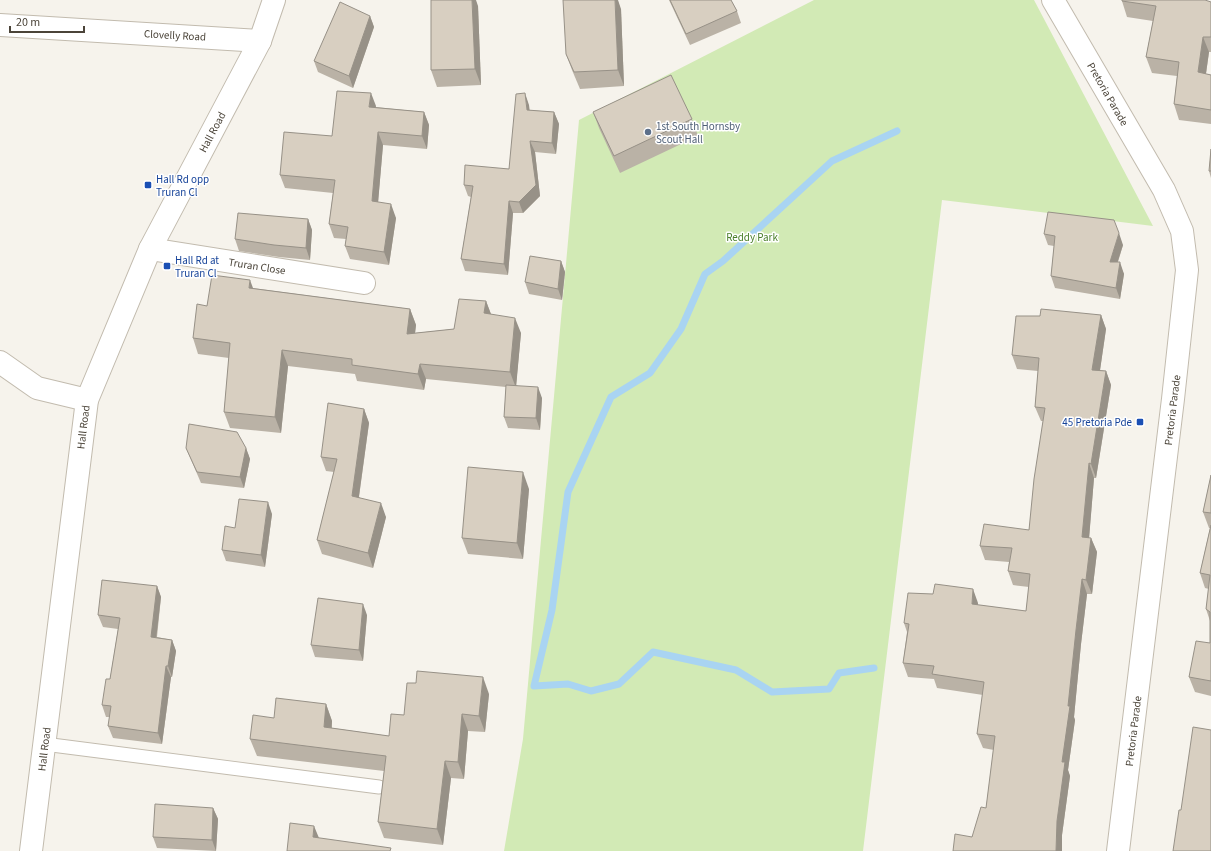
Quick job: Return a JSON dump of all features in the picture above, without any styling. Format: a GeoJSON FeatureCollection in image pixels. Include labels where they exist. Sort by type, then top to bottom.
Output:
{"type":"FeatureCollection","features":[{"type":"Feature","properties":{"kind":"street"},"geometry":{"type":"LineString","coordinates":[[260,41],[274,0]]}},
{"type":"Feature","properties":{"kind":"street","name":"Pretoria Parade"},"geometry":{"type":"LineString","coordinates":[[1054,0],[1164,190],[1182,231],[1187,270],[1173,399],[1118,851]]}},
{"type":"Feature","properties":{"kind":"street","name":"Clovelly Road"},"geometry":{"type":"LineString","coordinates":[[0,25],[260,41]]}},
{"type":"Feature","properties":{"kind":"street","name":"Hall Road"},"geometry":{"type":"LineString","coordinates":[[31,851],[86,400],[150,249],[260,41]]}},
{"type":"Feature","properties":{"kind":"street","name":"Truran Close"},"geometry":{"type":"LineString","coordinates":[[150,249],[364,283]]}},
{"type":"Feature","properties":{"kind":"street"},"geometry":{"type":"LineString","coordinates":[[0,362],[37,388],[86,400]]}},
{"type":"Feature","properties":{"kind":"lane"},"geometry":{"type":"LineString","coordinates":[[44,744],[379,787]]}},
{"type":"Feature","properties":{"kind":"green space","name":"Reddy Park"},"geometry":{"type":"Polygon","coordinates":[[[814,0],[1034,0],[1153,226],[942,200],[863,851],[504,851],[523,739],[579,120],[814,0]]]}},
{"type":"Feature","properties":{"kind":"building"},"geometry":{"type":"Polygon","coordinates":[[[431,0],[472,0],[475,69],[431,70],[431,0]]]}},
{"type":"Feature","properties":{"kind":"building"},"geometry":{"type":"Polygon","coordinates":[[[563,0],[615,0],[618,70],[574,72],[566,54],[563,0]]]}},
{"type":"Feature","properties":{"kind":"building"},"geometry":{"type":"Polygon","coordinates":[[[670,0],[731,0],[737,11],[686,34],[670,0]]]}},
{"type":"Feature","properties":{"kind":"building"},"geometry":{"type":"Polygon","coordinates":[[[1122,0],[1205,0],[1211,2],[1211,37],[1203,37],[1198,72],[1211,75],[1211,110],[1174,104],[1179,62],[1146,57],[1156,6],[1122,0]]]}},
{"type":"Feature","properties":{"kind":"building"},"geometry":{"type":"Polygon","coordinates":[[[340,2],[370,16],[349,76],[314,61],[340,2]]]}},
{"type":"Feature","properties":{"kind":"building","name":"1st South Hornsby Scout Hall"},"geometry":{"type":"Polygon","coordinates":[[[671,75],[692,119],[614,156],[593,112],[671,75]]]}},
{"type":"Feature","properties":{"kind":"building"},"geometry":{"type":"Polygon","coordinates":[[[337,91],[371,93],[369,107],[424,112],[422,136],[378,132],[372,201],[391,204],[384,252],[345,246],[348,227],[329,224],[335,180],[280,175],[284,132],[332,136],[337,91]]]}},
{"type":"Feature","properties":{"kind":"building"},"geometry":{"type":"Polygon","coordinates":[[[525,93],[527,110],[554,112],[552,143],[530,141],[536,185],[519,202],[509,201],[504,264],[461,259],[473,186],[464,185],[465,165],[509,169],[516,94],[525,93]]]}},
{"type":"Feature","properties":{"kind":"building"},"geometry":{"type":"Polygon","coordinates":[[[1211,149],[1211,171],[1209,171],[1211,149]]]}},
{"type":"Feature","properties":{"kind":"building"},"geometry":{"type":"Polygon","coordinates":[[[1048,212],[1114,220],[1119,233],[1110,262],[1120,262],[1116,288],[1051,276],[1055,236],[1044,234],[1048,212]]]}},
{"type":"Feature","properties":{"kind":"building"},"geometry":{"type":"Polygon","coordinates":[[[238,213],[308,219],[306,248],[235,239],[238,213]]]}},
{"type":"Feature","properties":{"kind":"building"},"geometry":{"type":"Polygon","coordinates":[[[530,256],[561,261],[558,289],[525,282],[530,256]]]}},
{"type":"Feature","properties":{"kind":"building"},"geometry":{"type":"Polygon","coordinates":[[[212,275],[250,280],[249,288],[410,309],[407,334],[454,329],[459,299],[486,301],[484,313],[515,318],[510,372],[420,364],[418,374],[352,365],[352,359],[282,350],[275,417],[224,412],[230,343],[193,338],[197,304],[207,306],[212,275]]]}},
{"type":"Feature","properties":{"kind":"building"},"geometry":{"type":"Polygon","coordinates":[[[1041,309],[1101,315],[1092,370],[1106,371],[1091,464],[1089,463],[1082,537],[1091,538],[1086,580],[1082,579],[1076,630],[1068,706],[1070,706],[1062,762],[1065,762],[1057,821],[1056,851],[953,851],[955,834],[972,837],[981,807],[986,808],[995,736],[977,734],[984,682],[932,674],[934,666],[903,663],[909,624],[904,623],[908,593],[933,594],[935,584],[973,589],[972,604],[1026,611],[1030,574],[1008,571],[1012,548],[980,546],[984,524],[1029,530],[1034,479],[1045,408],[1035,407],[1039,358],[1012,355],[1016,316],[1040,316],[1041,309]]]}},
{"type":"Feature","properties":{"kind":"building"},"geometry":{"type":"Polygon","coordinates":[[[506,385],[538,387],[536,418],[504,417],[506,385]]]}},
{"type":"Feature","properties":{"kind":"building"},"geometry":{"type":"Polygon","coordinates":[[[328,403],[364,409],[352,496],[381,503],[368,553],[317,540],[337,459],[321,457],[328,403]]]}},
{"type":"Feature","properties":{"kind":"building"},"geometry":{"type":"Polygon","coordinates":[[[189,424],[237,432],[246,448],[240,477],[197,472],[186,448],[189,424]]]}},
{"type":"Feature","properties":{"kind":"building"},"geometry":{"type":"Polygon","coordinates":[[[468,467],[523,472],[517,543],[462,538],[468,467]]]}},
{"type":"Feature","properties":{"kind":"building"},"geometry":{"type":"Polygon","coordinates":[[[1211,475],[1211,513],[1203,512],[1211,475]]]}},
{"type":"Feature","properties":{"kind":"building"},"geometry":{"type":"Polygon","coordinates":[[[239,499],[268,502],[261,555],[222,550],[225,526],[235,528],[239,499]]]}},
{"type":"Feature","properties":{"kind":"building"},"geometry":{"type":"Polygon","coordinates":[[[1211,525],[1211,681],[1189,677],[1196,641],[1210,643],[1210,612],[1206,609],[1210,575],[1200,573],[1211,525]]]}},
{"type":"Feature","properties":{"kind":"building"},"geometry":{"type":"Polygon","coordinates":[[[102,580],[157,586],[151,637],[172,640],[168,666],[166,666],[158,733],[108,726],[111,706],[102,705],[106,679],[110,679],[120,618],[98,615],[102,580]]]}},
{"type":"Feature","properties":{"kind":"building"},"geometry":{"type":"Polygon","coordinates":[[[318,598],[363,604],[359,650],[311,645],[318,598]]]}},
{"type":"Feature","properties":{"kind":"building"},"geometry":{"type":"Polygon","coordinates":[[[417,671],[483,677],[479,716],[462,714],[458,762],[445,761],[437,829],[378,822],[386,756],[250,739],[253,715],[274,718],[276,698],[326,704],[324,727],[389,736],[391,714],[404,715],[407,683],[416,683],[417,671]]]}},
{"type":"Feature","properties":{"kind":"building"},"geometry":{"type":"Polygon","coordinates":[[[1193,727],[1211,730],[1211,851],[1173,851],[1179,810],[1181,810],[1193,727]]]}},
{"type":"Feature","properties":{"kind":"building"},"geometry":{"type":"Polygon","coordinates":[[[155,804],[213,808],[212,840],[153,837],[155,804]]]}},
{"type":"Feature","properties":{"kind":"building"},"geometry":{"type":"Polygon","coordinates":[[[290,823],[314,826],[313,837],[391,848],[390,851],[287,851],[290,823]]]}},
{"type":"Feature","properties":{"kind":"waterway"},"geometry":{"type":"LineString","coordinates":[[874,668],[839,673],[829,689],[772,692],[736,670],[653,652],[619,684],[591,691],[568,684],[534,686],[552,610],[568,492],[611,397],[650,373],[681,329],[705,274],[723,261],[832,161],[897,131]]}},
{"type":"Feature","properties":{"kind":"place","name":"1st South Hornsby Scout Hall"},"geometry":{"type":"Point","coordinates":[648,132]}},
{"type":"Feature","properties":{"kind":"place","name":"Hall Rd opp Truran Cl"},"geometry":{"type":"Point","coordinates":[148,185]}},
{"type":"Feature","properties":{"kind":"place","name":"Hall Rd at Truran Cl"},"geometry":{"type":"Point","coordinates":[167,266]}},
{"type":"Feature","properties":{"kind":"place","name":"45 Pretoria Pde"},"geometry":{"type":"Point","coordinates":[1140,422]}}]}
